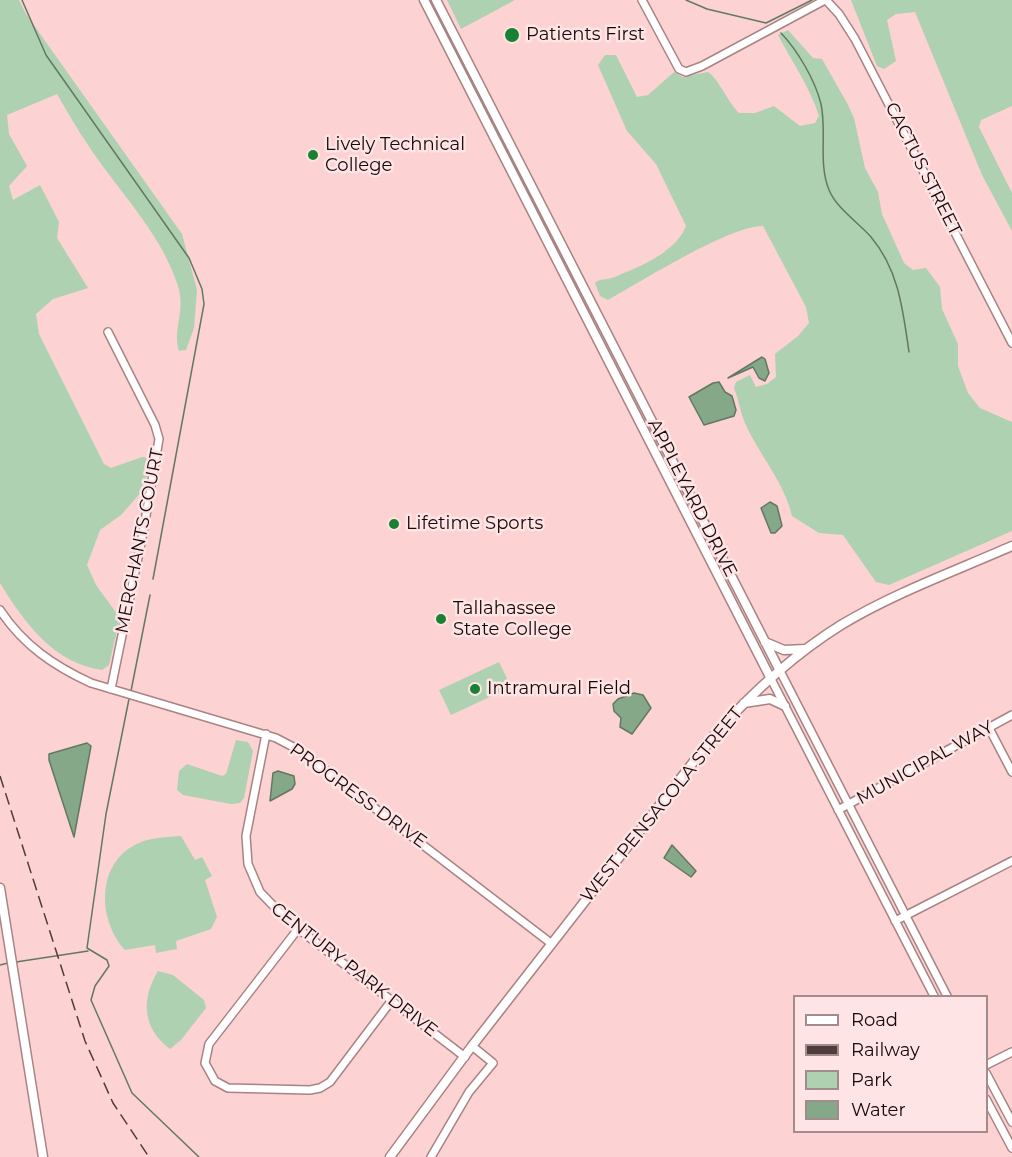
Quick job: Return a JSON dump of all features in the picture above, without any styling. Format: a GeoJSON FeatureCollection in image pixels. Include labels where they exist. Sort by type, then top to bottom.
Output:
{"type":"FeatureCollection","features":[{"type":"Feature","properties":{"kind":"main road","name":"APPLEYARD DRIVE"},"geometry":{"type":"LineString","coordinates":[[423,0],[770,677]]}},
{"type":"Feature","properties":{"kind":"main road","name":"APPLEYARD DRIVE"},"geometry":{"type":"LineString","coordinates":[[436,0],[779,669]]}},
{"type":"Feature","properties":{"kind":"main road","name":"WEST PENSACOLA STREET"},"geometry":{"type":"LineString","coordinates":[[390,1157],[472,1047],[716,733],[770,677],[805,649],[871,609],[1012,546]]}},
{"type":"Feature","properties":{"kind":"main road"},"geometry":{"type":"LineString","coordinates":[[765,642],[781,649],[805,649]]}},
{"type":"Feature","properties":{"kind":"main road"},"geometry":{"type":"LineString","coordinates":[[744,703],[770,699],[784,706]]}},
{"type":"Feature","properties":{"kind":"main road"},"geometry":{"type":"LineString","coordinates":[[0,888],[43,1157]]}},
{"type":"Feature","properties":{"kind":"street"},"geometry":{"type":"LineString","coordinates":[[642,0],[679,69],[686,72],[702,66],[825,0]]}},
{"type":"Feature","properties":{"kind":"street","name":"CACTUS STREET"},"geometry":{"type":"LineString","coordinates":[[825,0],[846,22],[1012,343]]}},
{"type":"Feature","properties":{"kind":"street"},"geometry":{"type":"LineString","coordinates":[[474,98],[484,93]]}},
{"type":"Feature","properties":{"kind":"street"},"geometry":{"type":"LineString","coordinates":[[542,232],[553,227]]}},
{"type":"Feature","properties":{"kind":"street","name":"MERCHANTS COURT"},"geometry":{"type":"LineString","coordinates":[[108,332],[155,425],[159,439],[114,690]]}},
{"type":"Feature","properties":{"kind":"street"},"geometry":{"type":"LineString","coordinates":[[604,352],[614,346]]}},
{"type":"Feature","properties":{"kind":"street"},"geometry":{"type":"LineString","coordinates":[[660,462],[671,457]]}},
{"type":"Feature","properties":{"kind":"street"},"geometry":{"type":"LineString","coordinates":[[700,540],[708,529]]}},
{"type":"Feature","properties":{"kind":"street","name":"PROGRESS DRIVE"},"geometry":{"type":"LineString","coordinates":[[0,610],[31,646],[51,663],[71,673],[114,690],[284,741],[314,760],[552,944]]}},
{"type":"Feature","properties":{"kind":"street","name":"APPLEYARD DRIVE"},"geometry":{"type":"LineString","coordinates":[[779,669],[946,995]]}},
{"type":"Feature","properties":{"kind":"street","name":"APPLEYARD DRIVE"},"geometry":{"type":"LineString","coordinates":[[770,677],[933,995]]}},
{"type":"Feature","properties":{"kind":"street","name":"MUNICIPAL WAY"},"geometry":{"type":"LineString","coordinates":[[838,810],[1012,715]]}},
{"type":"Feature","properties":{"kind":"street"},"geometry":{"type":"LineString","coordinates":[[989,728],[1012,772]]}},
{"type":"Feature","properties":{"kind":"street","name":"CENTURY PARK DRIVE"},"geometry":{"type":"LineString","coordinates":[[266,735],[247,824],[248,860],[260,892],[274,910],[465,1057]]}},
{"type":"Feature","properties":{"kind":"street"},"geometry":{"type":"LineString","coordinates":[[896,921],[1012,861]]}},
{"type":"Feature","properties":{"kind":"street"},"geometry":{"type":"LineString","coordinates":[[298,929],[209,1044],[205,1063],[213,1079],[228,1088],[315,1089],[330,1082],[392,1000]]}},
{"type":"Feature","properties":{"kind":"street"},"geometry":{"type":"LineString","coordinates":[[431,1157],[469,1092],[493,1063],[472,1047]]}},
{"type":"Feature","properties":{"kind":"street"},"geometry":{"type":"LineString","coordinates":[[988,1064],[1012,1052]]}},
{"type":"Feature","properties":{"kind":"street"},"geometry":{"type":"LineString","coordinates":[[988,1075],[1012,1122]]}},
{"type":"Feature","properties":{"kind":"street"},"geometry":{"type":"LineString","coordinates":[[988,1101],[1011,1144]]}},
{"type":"Feature","properties":{"kind":"green space"},"geometry":{"type":"Polygon","coordinates":[[[0,0],[19,0],[26,14],[182,234],[197,290],[194,328],[186,350],[179,351],[177,335],[180,293],[169,264],[149,228],[88,145],[57,94],[7,115],[9,134],[27,166],[9,186],[13,200],[40,185],[59,222],[57,238],[88,288],[53,299],[36,314],[39,334],[104,464],[111,468],[142,457],[151,458],[143,490],[121,515],[100,530],[87,565],[96,585],[120,618],[109,665],[102,670],[85,666],[55,650],[30,626],[0,583],[0,0]]]}},
{"type":"Feature","properties":{"kind":"green space"},"geometry":{"type":"Polygon","coordinates":[[[447,0],[515,0],[461,29],[447,0]]]}},
{"type":"Feature","properties":{"kind":"green space"},"geometry":{"type":"Polygon","coordinates":[[[851,0],[1012,0],[1012,106],[981,120],[979,127],[1012,193],[1012,231],[982,175],[915,12],[896,14],[887,20],[896,61],[884,69],[877,66],[851,0]]]}},
{"type":"Feature","properties":{"kind":"green space"},"geometry":{"type":"Polygon","coordinates":[[[788,30],[813,58],[822,59],[847,103],[854,118],[865,168],[878,192],[882,214],[904,263],[913,270],[926,268],[940,287],[942,309],[958,344],[958,366],[968,393],[980,408],[1012,422],[1012,531],[889,585],[876,582],[843,535],[819,533],[792,516],[783,491],[743,419],[734,388],[736,382],[750,375],[756,387],[767,384],[776,377],[775,354],[798,336],[809,323],[806,307],[763,226],[748,228],[708,244],[608,300],[600,296],[595,283],[636,268],[657,257],[674,243],[686,226],[656,164],[627,131],[598,65],[605,55],[616,55],[637,97],[648,95],[674,72],[683,77],[708,72],[739,113],[755,113],[774,106],[800,126],[815,123],[819,116],[815,105],[778,35],[788,30]]]}},
{"type":"Feature","properties":{"kind":"green space","name":"Intramural Field"},"geometry":{"type":"Polygon","coordinates":[[[499,662],[511,687],[451,715],[439,690],[499,662]]]}},
{"type":"Feature","properties":{"kind":"green space"},"geometry":{"type":"Polygon","coordinates":[[[236,740],[248,742],[253,751],[244,798],[240,803],[231,804],[183,795],[177,790],[179,771],[187,764],[222,776],[226,774],[236,740]]]}},
{"type":"Feature","properties":{"kind":"green space"},"geometry":{"type":"Polygon","coordinates":[[[181,836],[195,860],[202,857],[212,876],[205,880],[217,917],[211,929],[176,941],[177,949],[156,953],[155,945],[125,950],[109,922],[106,890],[109,874],[117,860],[128,849],[144,841],[181,836]]]}},
{"type":"Feature","properties":{"kind":"green space"},"geometry":{"type":"Polygon","coordinates":[[[158,971],[173,975],[204,1000],[206,1008],[181,1040],[170,1049],[154,1032],[147,1013],[149,992],[158,971]]]}},
{"type":"Feature","properties":{"kind":"water"},"geometry":{"type":"Polygon","coordinates":[[[762,357],[765,359],[769,373],[765,381],[759,378],[753,367],[728,378],[762,357]]]}},
{"type":"Feature","properties":{"kind":"water"},"geometry":{"type":"Polygon","coordinates":[[[719,382],[725,392],[732,396],[736,410],[734,416],[704,425],[689,397],[719,382]]]}},
{"type":"Feature","properties":{"kind":"water"},"geometry":{"type":"Polygon","coordinates":[[[770,502],[777,506],[782,526],[775,533],[771,533],[761,508],[770,502]]]}},
{"type":"Feature","properties":{"kind":"water"},"geometry":{"type":"Polygon","coordinates":[[[634,693],[643,695],[651,708],[632,734],[620,727],[621,718],[614,711],[613,704],[618,699],[634,693]]]}},
{"type":"Feature","properties":{"kind":"water"},"geometry":{"type":"Polygon","coordinates":[[[87,743],[91,746],[74,837],[49,754],[87,743]]]}},
{"type":"Feature","properties":{"kind":"water"},"geometry":{"type":"Polygon","coordinates":[[[278,771],[294,776],[295,784],[292,789],[270,801],[273,773],[278,771]]]}},
{"type":"Feature","properties":{"kind":"water"},"geometry":{"type":"Polygon","coordinates":[[[672,845],[696,871],[691,877],[664,858],[672,845]]]}},
{"type":"Feature","properties":{"kind":"waterway"},"geometry":{"type":"LineString","coordinates":[[22,0],[46,55],[189,258],[202,289],[204,304],[153,579]]}},
{"type":"Feature","properties":{"kind":"waterway"},"geometry":{"type":"LineString","coordinates":[[686,0],[707,9],[766,23],[812,0]]}},
{"type":"Feature","properties":{"kind":"waterway"},"geometry":{"type":"LineString","coordinates":[[781,33],[805,66],[815,85],[821,104],[824,169],[829,190],[842,209],[871,237],[894,277],[909,352]]}},
{"type":"Feature","properties":{"kind":"waterway"},"geometry":{"type":"LineString","coordinates":[[131,691],[150,595]]}},
{"type":"Feature","properties":{"kind":"waterway"},"geometry":{"type":"LineString","coordinates":[[129,699],[106,814],[87,948],[107,960],[109,966],[95,986],[91,1000],[132,1093],[199,1157]]}},
{"type":"Feature","properties":{"kind":"waterway"},"geometry":{"type":"LineString","coordinates":[[16,962],[88,951]]}},
{"type":"Feature","properties":{"kind":"waterway"},"geometry":{"type":"LineString","coordinates":[[0,965],[8,963]]}},
{"type":"Feature","properties":{"kind":"railway"},"geometry":{"type":"LineString","coordinates":[[0,776],[85,1041],[113,1103],[149,1157]]}},
{"type":"Feature","properties":{"kind":"place","name":"Patients First"},"geometry":{"type":"Point","coordinates":[512,35]}},
{"type":"Feature","properties":{"kind":"place","name":"Lively Technical College"},"geometry":{"type":"Point","coordinates":[313,155]}},
{"type":"Feature","properties":{"kind":"place","name":"Lifetime Sports"},"geometry":{"type":"Point","coordinates":[394,524]}},
{"type":"Feature","properties":{"kind":"place","name":"Tallahassee State College"},"geometry":{"type":"Point","coordinates":[441,619]}},
{"type":"Feature","properties":{"kind":"place","name":"Intramural Field"},"geometry":{"type":"Point","coordinates":[475,689]}}]}
